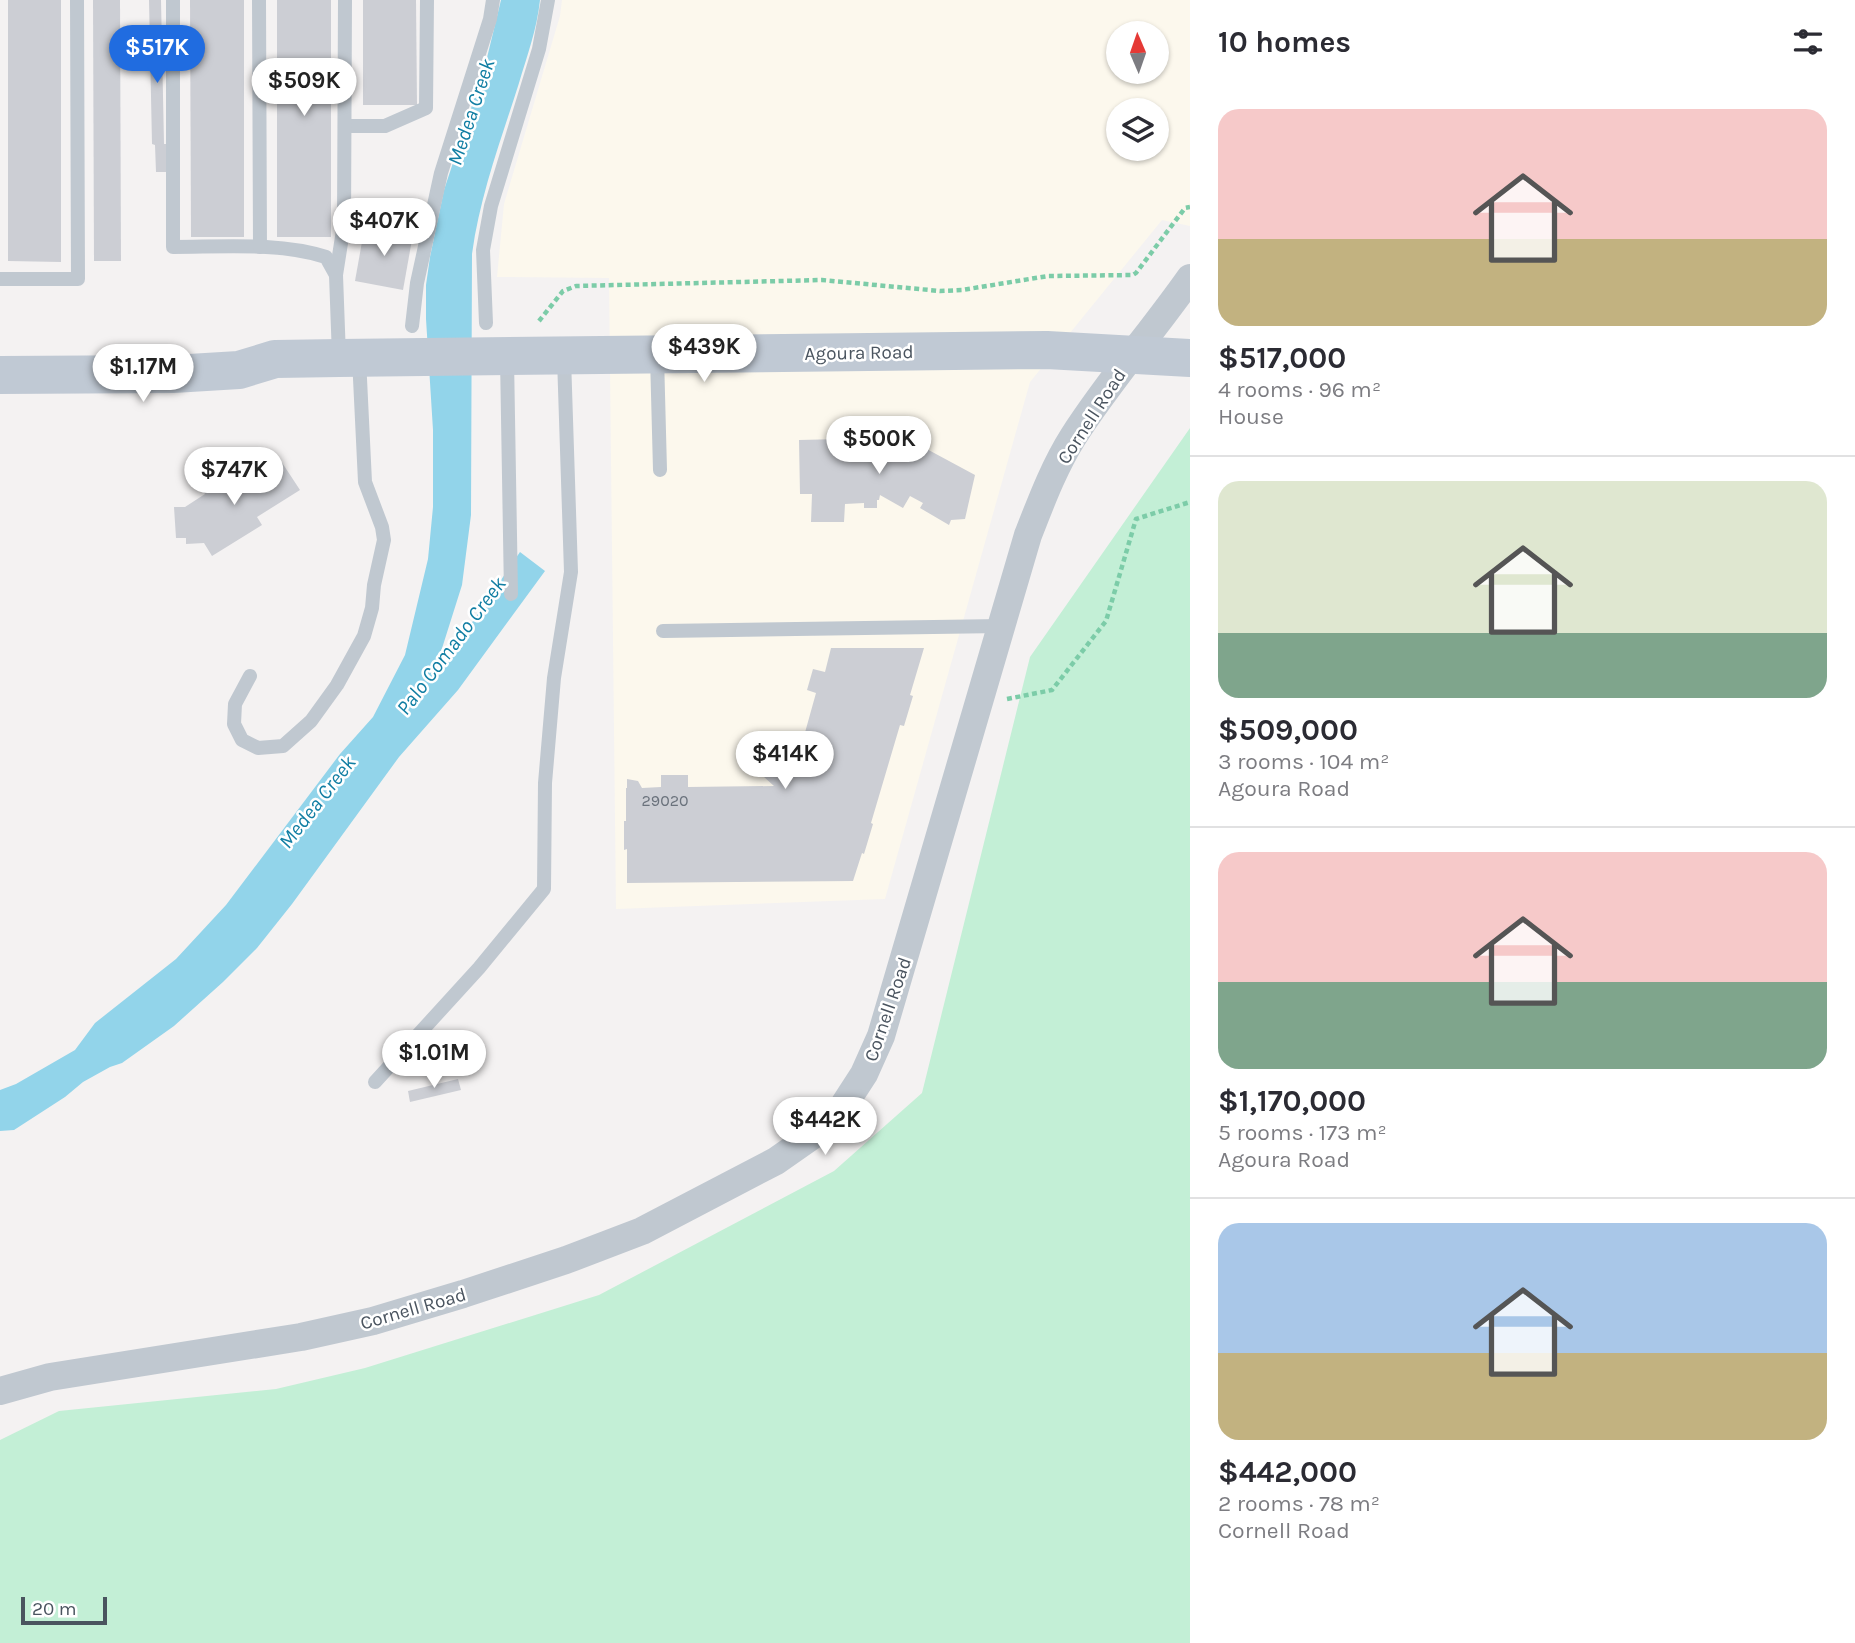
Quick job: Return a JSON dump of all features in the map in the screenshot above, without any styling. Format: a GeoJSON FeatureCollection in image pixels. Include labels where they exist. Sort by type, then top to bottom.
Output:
{"type":"FeatureCollection","features":[{"type":"Feature","properties":{"kind":"main road","name":"Agoura Road"},"geometry":{"type":"LineString","coordinates":[[0,348],[237,349],[275,359],[1047,350],[1190,358]]}},
{"type":"Feature","properties":{"kind":"main road","name":"Agoura Road"},"geometry":{"type":"LineString","coordinates":[[0,375],[200,373],[239,370],[275,359]]}},
{"type":"Feature","properties":{"kind":"street","name":"Cornell Road"},"geometry":{"type":"LineString","coordinates":[[0,1391],[50,1377],[301,1337],[373,1321],[463,1294],[566,1261],[642,1231],[776,1161],[816,1133],[842,1108],[864,1074],[881,1036],[1028,535],[1047,487],[1071,439],[1190,278]]}},
{"type":"Feature","properties":{"kind":"lane"},"geometry":{"type":"LineString","coordinates":[[0,279],[78,279],[77,0]]}},
{"type":"Feature","properties":{"kind":"lane"},"geometry":{"type":"LineString","coordinates":[[173,0],[173,247],[260,247],[309,251],[326,257],[336,275]]}},
{"type":"Feature","properties":{"kind":"lane"},"geometry":{"type":"LineString","coordinates":[[259,0],[260,247]]}},
{"type":"Feature","properties":{"kind":"lane"},"geometry":{"type":"LineString","coordinates":[[250,676],[235,704],[234,724],[242,740],[258,748],[283,746],[311,721],[337,685],[364,636],[372,608],[384,540],[382,527],[365,482],[336,275],[344,224],[345,0]]}},
{"type":"Feature","properties":{"kind":"lane"},"geometry":{"type":"LineString","coordinates":[[345,126],[385,126],[426,107],[427,0]]}},
{"type":"Feature","properties":{"kind":"lane"},"geometry":{"type":"LineString","coordinates":[[412,326],[417,283],[438,186],[490,19],[493,0]]}},
{"type":"Feature","properties":{"kind":"lane"},"geometry":{"type":"LineString","coordinates":[[486,323],[483,250],[491,206],[539,48],[548,0]]}},
{"type":"Feature","properties":{"kind":"lane"},"geometry":{"type":"LineString","coordinates":[[657,354],[660,470]]}},
{"type":"Feature","properties":{"kind":"lane"},"geometry":{"type":"LineString","coordinates":[[507,356],[511,594]]}},
{"type":"Feature","properties":{"kind":"lane"},"geometry":{"type":"LineString","coordinates":[[375,1082],[478,968],[544,889],[545,783],[554,678],[571,572],[564,356]]}},
{"type":"Feature","properties":{"kind":"lane"},"geometry":{"type":"LineString","coordinates":[[663,631],[1002,626]]}},
{"type":"Feature","properties":{"kind":"path"},"geometry":{"type":"LineString","coordinates":[[539,321],[563,291],[576,286],[822,280],[940,291],[1048,276],[1133,275],[1185,208],[1190,206]]}},
{"type":"Feature","properties":{"kind":"path"},"geometry":{"type":"LineString","coordinates":[[979,705],[1052,691],[1106,621],[1136,519],[1190,502]]}},
{"type":"Feature","properties":{"kind":"shaded area"},"geometry":{"type":"Polygon","coordinates":[[[562,0],[1190,0],[1190,226],[1162,220],[1030,382],[885,899],[616,909],[609,278],[497,277],[504,204],[560,16],[562,0]]]}},
{"type":"Feature","properties":{"kind":"green space"},"geometry":{"type":"Polygon","coordinates":[[[1190,428],[1190,1643],[0,1643],[0,1440],[59,1411],[276,1389],[365,1368],[599,1295],[834,1171],[922,1093],[1030,657],[1190,428]]]}},
{"type":"Feature","properties":{"kind":"water","name":"Medea Creek"},"geometry":{"type":"Polygon","coordinates":[[[501,0],[540,0],[531,42],[486,189],[472,254],[471,515],[462,585],[438,661],[447,659],[520,552],[545,571],[458,690],[399,757],[257,948],[174,1026],[122,1063],[83,1082],[14,1130],[0,1131],[0,1090],[16,1084],[75,1050],[95,1023],[176,959],[226,905],[340,754],[373,717],[405,655],[428,559],[433,507],[433,430],[426,319],[426,285],[430,257],[444,190],[485,66],[501,0]]]}},
{"type":"Feature","properties":{"kind":"building"},"geometry":{"type":"Polygon","coordinates":[[[8,0],[61,0],[61,262],[8,261],[8,0]]]}},
{"type":"Feature","properties":{"kind":"building"},"geometry":{"type":"Polygon","coordinates":[[[93,0],[120,0],[121,261],[94,261],[93,0]]]}},
{"type":"Feature","properties":{"kind":"building"},"geometry":{"type":"Polygon","coordinates":[[[149,0],[161,0],[167,172],[156,172],[155,145],[152,144],[149,0]]]}},
{"type":"Feature","properties":{"kind":"building"},"geometry":{"type":"Polygon","coordinates":[[[190,0],[244,0],[244,237],[191,237],[190,0]]]}},
{"type":"Feature","properties":{"kind":"building"},"geometry":{"type":"Polygon","coordinates":[[[277,0],[331,0],[331,237],[277,237],[277,0]]]}},
{"type":"Feature","properties":{"kind":"building"},"geometry":{"type":"Polygon","coordinates":[[[363,0],[416,0],[417,105],[363,105],[363,0]]]}},
{"type":"Feature","properties":{"kind":"building"},"geometry":{"type":"Polygon","coordinates":[[[365,225],[413,234],[403,290],[355,281],[365,225]]]}},
{"type":"Feature","properties":{"kind":"building"},"geometry":{"type":"Polygon","coordinates":[[[865,418],[865,451],[888,451],[897,433],[975,475],[965,519],[951,520],[949,525],[920,508],[923,503],[910,496],[903,508],[880,495],[877,508],[864,508],[864,503],[845,504],[844,522],[811,522],[812,494],[800,494],[799,440],[841,439],[841,419],[865,418]]]}},
{"type":"Feature","properties":{"kind":"building"},"geometry":{"type":"Polygon","coordinates":[[[277,455],[300,490],[257,517],[262,525],[212,556],[204,543],[186,544],[186,538],[176,538],[174,507],[185,507],[221,481],[225,487],[277,455]]]}},
{"type":"Feature","properties":{"kind":"building"},"geometry":{"type":"Polygon","coordinates":[[[831,648],[924,648],[904,726],[900,725],[864,854],[862,853],[853,881],[627,883],[624,821],[627,779],[638,781],[642,788],[661,787],[661,775],[688,775],[688,787],[774,786],[764,777],[788,760],[794,772],[816,693],[807,690],[813,669],[825,672],[831,648]]]}},
{"type":"Feature","properties":{"kind":"building"},"geometry":{"type":"Polygon","coordinates":[[[458,1079],[461,1090],[410,1102],[408,1091],[458,1079]]]}},
{"type":"Feature","properties":{"kind":"water label","name":"Palo Comado Creek"},"geometry":{"type":"Point","coordinates":[451,646]}}]}
